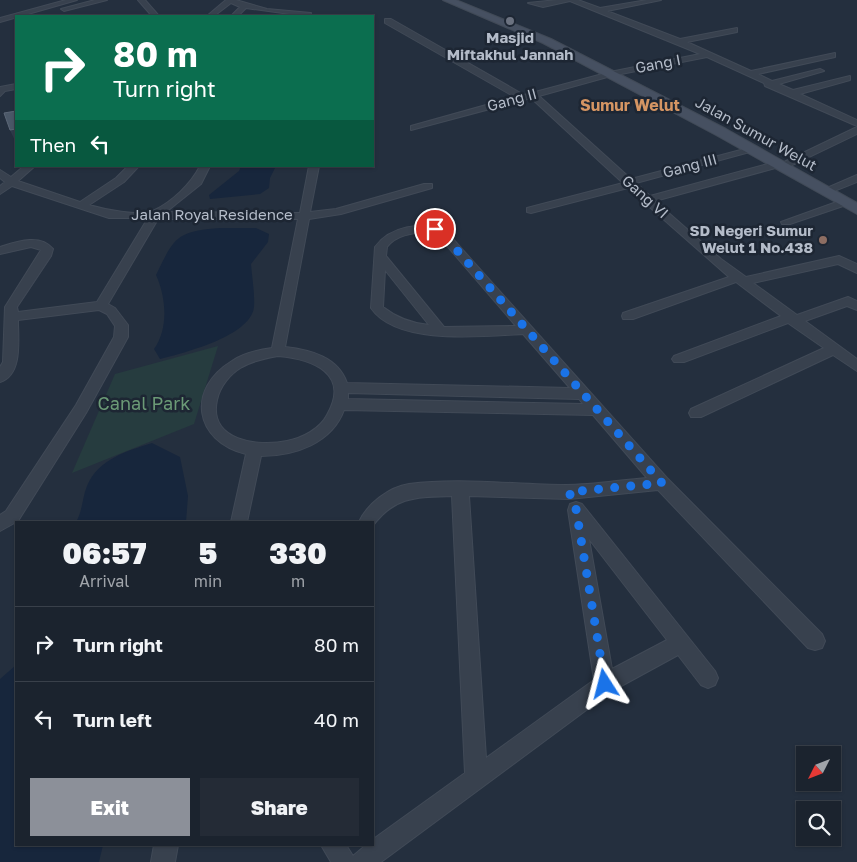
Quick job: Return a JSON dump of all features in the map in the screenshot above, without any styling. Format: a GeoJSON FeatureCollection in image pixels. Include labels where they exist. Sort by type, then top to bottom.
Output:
{"type":"FeatureCollection","features":[{"type":"Feature","properties":{"kind":"street"},"geometry":{"type":"LineString","coordinates":[[18,15],[74,0]]}},
{"type":"Feature","properties":{"kind":"street"},"geometry":{"type":"LineString","coordinates":[[42,15],[104,0]]}},
{"type":"Feature","properties":{"kind":"street"},"geometry":{"type":"LineString","coordinates":[[141,0],[155,15]]}},
{"type":"Feature","properties":{"kind":"street"},"geometry":{"type":"LineString","coordinates":[[211,15],[230,0],[245,6],[282,14],[308,13],[307,15]]}},
{"type":"Feature","properties":{"kind":"street","name":"Jalan Sumur Welut"},"geometry":{"type":"LineString","coordinates":[[448,0],[547,41],[781,165],[857,209]]}},
{"type":"Feature","properties":{"kind":"street"},"geometry":{"type":"LineString","coordinates":[[531,3],[543,4],[567,0]]}},
{"type":"Feature","properties":{"kind":"street"},"geometry":{"type":"LineString","coordinates":[[572,0],[679,42],[857,123]]}},
{"type":"Feature","properties":{"kind":"street"},"geometry":{"type":"LineString","coordinates":[[599,10],[632,2],[658,0]]}},
{"type":"Feature","properties":{"kind":"street"},"geometry":{"type":"LineString","coordinates":[[632,2],[647,9]]}},
{"type":"Feature","properties":{"kind":"street"},"geometry":{"type":"LineString","coordinates":[[235,15],[245,6]]}},
{"type":"Feature","properties":{"kind":"street"},"geometry":{"type":"LineString","coordinates":[[0,20],[15,16]]}},
{"type":"Feature","properties":{"kind":"street","name":"Gang VI"},"geometry":{"type":"LineString","coordinates":[[388,21],[526,96],[649,199],[680,230],[740,280],[857,366]]}},
{"type":"Feature","properties":{"kind":"street"},"geometry":{"type":"LineString","coordinates":[[0,28],[15,23]]}},
{"type":"Feature","properties":{"kind":"street"},"geometry":{"type":"LineString","coordinates":[[679,42],[734,30]]}},
{"type":"Feature","properties":{"kind":"street","name":"Gang I"},"geometry":{"type":"LineString","coordinates":[[610,74],[706,55]]}},
{"type":"Feature","properties":{"kind":"street"},"geometry":{"type":"LineString","coordinates":[[749,74],[832,55]]}},
{"type":"Feature","properties":{"kind":"street"},"geometry":{"type":"LineString","coordinates":[[768,84],[820,71]]}},
{"type":"Feature","properties":{"kind":"street","name":"Gang II"},"geometry":{"type":"LineString","coordinates":[[414,128],[610,74]]}},
{"type":"Feature","properties":{"kind":"street"},"geometry":{"type":"LineString","coordinates":[[790,94],[847,78]]}},
{"type":"Feature","properties":{"kind":"street"},"geometry":{"type":"LineString","coordinates":[[1,88],[15,82]]}},
{"type":"Feature","properties":{"kind":"street"},"geometry":{"type":"LineString","coordinates":[[1,88],[15,87]]}},
{"type":"Feature","properties":{"kind":"street"},"geometry":{"type":"LineString","coordinates":[[649,199],[781,165],[857,130]]}},
{"type":"Feature","properties":{"kind":"street","name":"Gang III"},"geometry":{"type":"LineString","coordinates":[[531,210],[752,150]]}},
{"type":"Feature","properties":{"kind":"street"},"geometry":{"type":"LineString","coordinates":[[0,191],[29,167]]}},
{"type":"Feature","properties":{"kind":"street"},"geometry":{"type":"LineString","coordinates":[[80,206],[120,180],[133,167]]}},
{"type":"Feature","properties":{"kind":"street"},"geometry":{"type":"LineString","coordinates":[[101,306],[155,215],[191,188],[197,182],[204,167]]}},
{"type":"Feature","properties":{"kind":"street"},"geometry":{"type":"LineString","coordinates":[[278,351],[314,167]]}},
{"type":"Feature","properties":{"kind":"street","name":"Jalan Royal Residence"},"geometry":{"type":"LineString","coordinates":[[0,173],[11,182],[109,215],[304,216],[337,212],[428,186]]}},
{"type":"Feature","properties":{"kind":"street"},"geometry":{"type":"LineString","coordinates":[[825,191],[857,178]]}},
{"type":"Feature","properties":{"kind":"street"},"geometry":{"type":"LineString","coordinates":[[786,222],[845,202]]}},
{"type":"Feature","properties":{"kind":"street"},"geometry":{"type":"LineString","coordinates":[[526,330],[440,331],[403,326],[382,314],[377,308],[383,241],[392,236],[428,228],[440,231],[662,483],[815,641]]}},
{"type":"Feature","properties":{"kind":"street"},"geometry":{"type":"LineString","coordinates":[[0,251],[31,243],[43,244],[47,249],[46,256],[11,307],[10,363],[0,377]]}},
{"type":"Feature","properties":{"kind":"street"},"geometry":{"type":"LineString","coordinates":[[381,257],[440,331]]}},
{"type":"Feature","properties":{"kind":"street"},"geometry":{"type":"LineString","coordinates":[[628,316],[740,280],[839,260],[857,269]]}},
{"type":"Feature","properties":{"kind":"street"},"geometry":{"type":"LineString","coordinates":[[679,359],[848,301],[857,306]]}},
{"type":"Feature","properties":{"kind":"street"},"geometry":{"type":"LineString","coordinates":[[0,524],[12,516],[81,410],[122,337],[122,325],[111,312],[101,306],[12,318]]}},
{"type":"Feature","properties":{"kind":"street"},"geometry":{"type":"LineString","coordinates":[[696,413],[833,349]]}},
{"type":"Feature","properties":{"kind":"street"},"geometry":{"type":"LineString","coordinates":[[278,351],[301,352],[321,359],[336,372],[342,388],[341,404],[334,419],[319,433],[300,444],[278,450],[255,450],[232,443],[216,431],[208,414],[209,396],[219,379],[235,365],[255,355],[278,351]]}},
{"type":"Feature","properties":{"kind":"street"},"geometry":{"type":"LineString","coordinates":[[342,388],[584,394]]}},
{"type":"Feature","properties":{"kind":"street"},"geometry":{"type":"LineString","coordinates":[[341,404],[598,410]]}},
{"type":"Feature","properties":{"kind":"street"},"geometry":{"type":"LineString","coordinates":[[239,521],[255,450]]}},
{"type":"Feature","properties":{"kind":"street"},"geometry":{"type":"LineString","coordinates":[[367,521],[373,512],[391,499],[408,491],[460,489],[569,492],[662,483]]}},
{"type":"Feature","properties":{"kind":"street"},"geometry":{"type":"LineString","coordinates":[[460,489],[476,779]]}},
{"type":"Feature","properties":{"kind":"street"},"geometry":{"type":"LineString","coordinates":[[569,492],[576,509],[605,684]]}},
{"type":"Feature","properties":{"kind":"street"},"geometry":{"type":"LineString","coordinates":[[576,509],[708,678]]}},
{"type":"Feature","properties":{"kind":"street"},"geometry":{"type":"LineString","coordinates":[[362,862],[605,684],[681,643]]}},
{"type":"Feature","properties":{"kind":"street"},"geometry":{"type":"LineString","coordinates":[[163,862],[166,846]]}},
{"type":"Feature","properties":{"kind":"street"},"geometry":{"type":"LineString","coordinates":[[334,846],[344,862]]}},
{"type":"Feature","properties":{"kind":"green space","name":"Canal Park"},"geometry":{"type":"Polygon","coordinates":[[[218,346],[194,424],[72,473],[115,374],[218,346]]]}},
{"type":"Feature","properties":{"kind":"water"},"geometry":{"type":"Polygon","coordinates":[[[241,167],[276,167],[270,178],[269,188],[260,194],[210,199],[209,195],[239,171],[241,167]]]}},
{"type":"Feature","properties":{"kind":"water"},"geometry":{"type":"Polygon","coordinates":[[[220,228],[256,228],[269,234],[268,242],[251,264],[254,307],[250,317],[241,327],[215,342],[160,359],[154,349],[162,332],[164,303],[156,275],[167,252],[178,239],[194,231],[220,228]]]}},
{"type":"Feature","properties":{"kind":"water"},"geometry":{"type":"Polygon","coordinates":[[[152,443],[180,457],[188,496],[186,521],[76,521],[87,486],[98,469],[114,457],[152,443]]]}},
{"type":"Feature","properties":{"kind":"water"},"geometry":{"type":"Polygon","coordinates":[[[15,666],[15,846],[103,846],[99,862],[0,862],[0,679],[15,666]]]}},
{"type":"Feature","properties":{"kind":"building"},"geometry":{"type":"Polygon","coordinates":[[[15,111],[15,129],[10,130],[4,113],[15,111]]]}},
{"type":"Feature","properties":{"kind":"place","name":"Masjid Miftakhul Jannah"},"geometry":{"type":"Point","coordinates":[510,21]}},
{"type":"Feature","properties":{"kind":"place","name":"SD Negeri Sumur Welut 1 No.438"},"geometry":{"type":"Point","coordinates":[823,240]}},
{"type":"Feature","properties":{"kind":"district","name":"Sumur Welut"},"geometry":{"type":"Point","coordinates":[630,105]}},
{"type":"Feature","properties":{"kind":"route"},"geometry":{"type":"LineString","coordinates":[[435,229],[440,231],[662,483],[569,492],[576,509],[605,684]]}}]}
